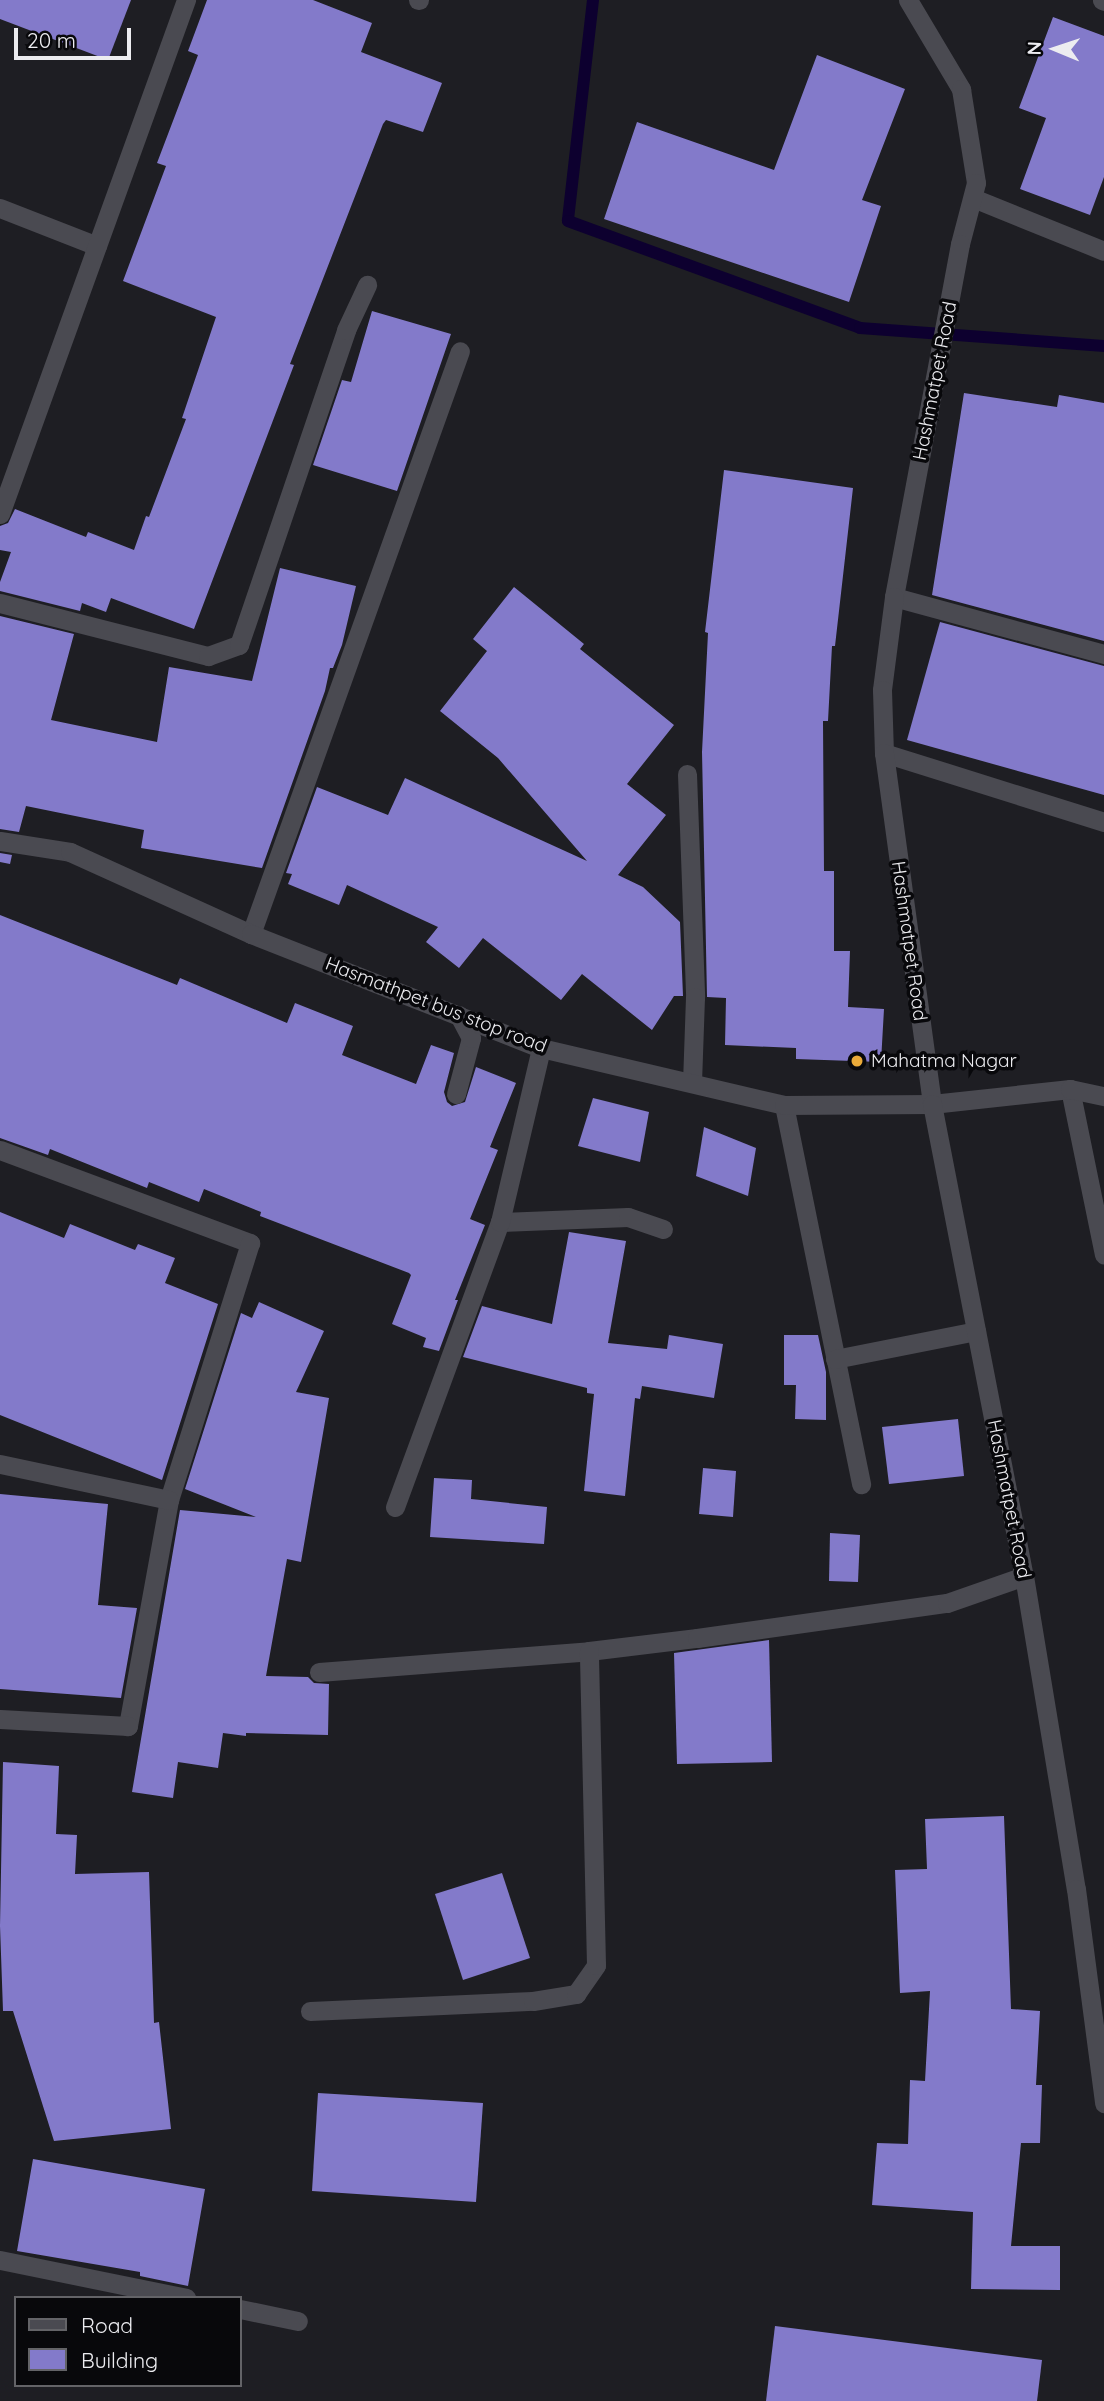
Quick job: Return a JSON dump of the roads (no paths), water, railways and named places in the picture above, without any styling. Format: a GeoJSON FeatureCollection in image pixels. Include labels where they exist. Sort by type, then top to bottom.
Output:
{"type":"FeatureCollection","features":[{"type":"Feature","properties":{"kind":"street"},"geometry":{"type":"LineString","coordinates":[[2,504],[186,0]]}},
{"type":"Feature","properties":{"kind":"street","name":"Hashmatpet Road"},"geometry":{"type":"LineString","coordinates":[[908,0],[961,89],[976,183],[960,244],[894,597],[882,690],[884,753],[932,1104],[1024,1576],[1076,1889],[1104,2103]]}},
{"type":"Feature","properties":{"kind":"street"},"geometry":{"type":"LineString","coordinates":[[973,198],[1104,251]]}},
{"type":"Feature","properties":{"kind":"street"},"geometry":{"type":"LineString","coordinates":[[0,208],[97,246]]}},
{"type":"Feature","properties":{"kind":"street"},"geometry":{"type":"LineString","coordinates":[[0,603],[208,656],[239,645],[346,330],[368,285]]}},
{"type":"Feature","properties":{"kind":"street"},"geometry":{"type":"LineString","coordinates":[[251,933],[460,351]]}},
{"type":"Feature","properties":{"kind":"street"},"geometry":{"type":"LineString","coordinates":[[894,597],[1104,654]]}},
{"type":"Feature","properties":{"kind":"street"},"geometry":{"type":"LineString","coordinates":[[884,753],[1104,822]]}},
{"type":"Feature","properties":{"kind":"street"},"geometry":{"type":"LineString","coordinates":[[687,774],[695,997],[692,1082]]}},
{"type":"Feature","properties":{"kind":"street","name":"Hasmathpet bus stop road"},"geometry":{"type":"LineString","coordinates":[[0,841],[70,852],[251,933],[541,1048],[784,1105],[932,1104],[1070,1089],[1104,1096]]}},
{"type":"Feature","properties":{"kind":"street"},"geometry":{"type":"LineString","coordinates":[[456,1094],[471,1038],[460,1015]]}},
{"type":"Feature","properties":{"kind":"street"},"geometry":{"type":"LineString","coordinates":[[395,1507],[500,1222],[541,1048]]}},
{"type":"Feature","properties":{"kind":"street"},"geometry":{"type":"LineString","coordinates":[[1070,1089],[1104,1255]]}},
{"type":"Feature","properties":{"kind":"street"},"geometry":{"type":"LineString","coordinates":[[784,1105],[861,1484]]}},
{"type":"Feature","properties":{"kind":"street"},"geometry":{"type":"LineString","coordinates":[[0,1150],[250,1242],[169,1500],[128,1726],[0,1719]]}},
{"type":"Feature","properties":{"kind":"street"},"geometry":{"type":"LineString","coordinates":[[500,1222],[628,1217],[663,1229]]}},
{"type":"Feature","properties":{"kind":"street"},"geometry":{"type":"LineString","coordinates":[[835,1359],[976,1331]]}},
{"type":"Feature","properties":{"kind":"street"},"geometry":{"type":"LineString","coordinates":[[0,1464],[169,1500]]}},
{"type":"Feature","properties":{"kind":"street"},"geometry":{"type":"LineString","coordinates":[[319,1672],[589,1651],[947,1603],[1024,1576]]}},
{"type":"Feature","properties":{"kind":"street"},"geometry":{"type":"LineString","coordinates":[[310,2011],[533,2001],[576,1994],[596,1965],[589,1651]]}},
{"type":"Feature","properties":{"kind":"street"},"geometry":{"type":"LineString","coordinates":[[0,2260],[176,2296]]}},
{"type":"Feature","properties":{"kind":"street"},"geometry":{"type":"LineString","coordinates":[[242,2309],[298,2320]]}},
{"type":"Feature","properties":{"kind":"waterway"},"geometry":{"type":"LineString","coordinates":[[593,0],[568,221],[860,328],[1104,346]]}},
{"type":"Feature","properties":{"kind":"place","name":"Mahatma Nagar"},"geometry":{"type":"Point","coordinates":[857,1061]}}]}
